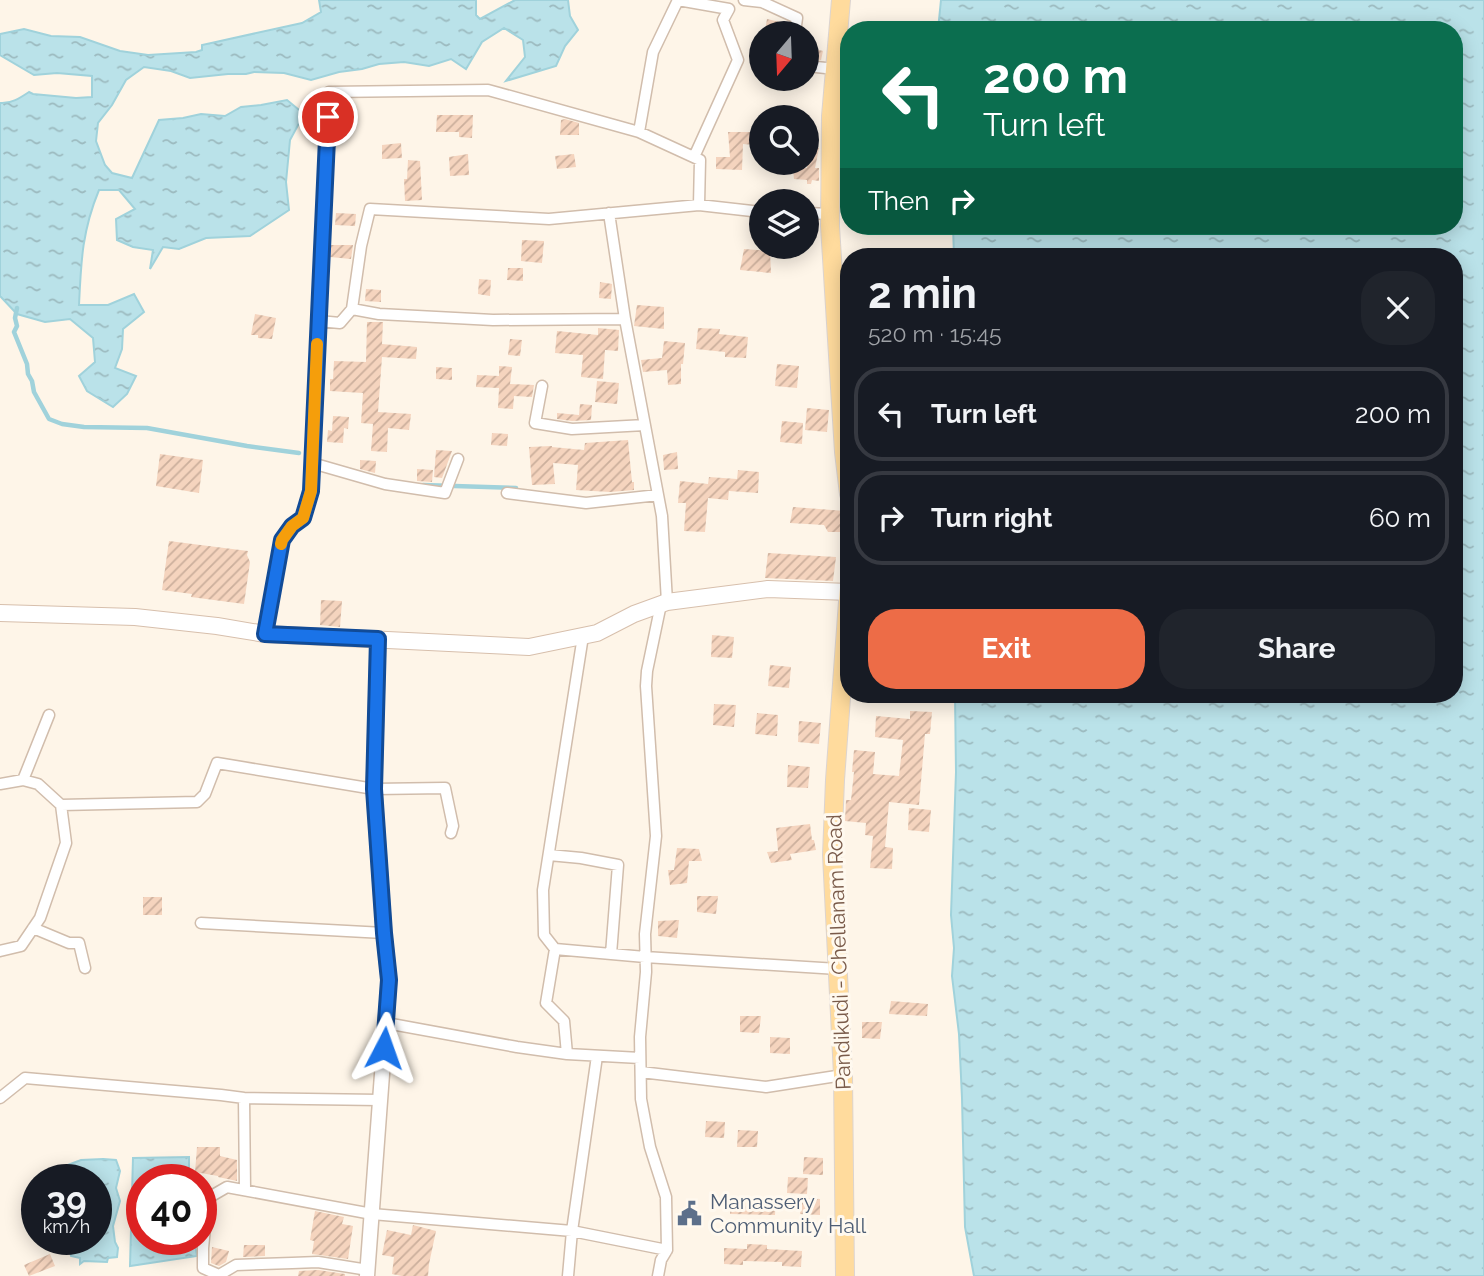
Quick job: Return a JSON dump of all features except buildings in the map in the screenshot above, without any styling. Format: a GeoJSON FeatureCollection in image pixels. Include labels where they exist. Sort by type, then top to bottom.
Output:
{"type":"FeatureCollection","features":[{"type":"Feature","properties":{"kind":"main road"},"geometry":{"type":"LineString","coordinates":[[840,388],[830,214],[831,116],[841,0]]}},
{"type":"Feature","properties":{"kind":"main road"},"geometry":{"type":"LineString","coordinates":[[0,613],[135,617],[265,634],[528,647],[597,633],[634,614],[664,603],[768,589],[840,590]]}},
{"type":"Feature","properties":{"kind":"main road","name":"Pandikudi - Chellanam Road"},"geometry":{"type":"LineString","coordinates":[[841,703],[832,855],[843,1075],[845,1276]]}},
{"type":"Feature","properties":{"kind":"street"},"geometry":{"type":"LineString","coordinates":[[639,132],[653,52],[678,0],[729,9]]}},
{"type":"Feature","properties":{"kind":"street"},"geometry":{"type":"LineString","coordinates":[[694,156],[738,60],[723,20],[738,0]]}},
{"type":"Feature","properties":{"kind":"street"},"geometry":{"type":"LineString","coordinates":[[744,0],[762,2],[797,18],[796,21]]}},
{"type":"Feature","properties":{"kind":"street"},"geometry":{"type":"LineString","coordinates":[[819,67],[835,69]]}},
{"type":"Feature","properties":{"kind":"street"},"geometry":{"type":"LineString","coordinates":[[265,634],[282,540],[292,526],[303,518],[311,491],[329,92],[488,90],[639,132],[700,160],[699,205]]}},
{"type":"Feature","properties":{"kind":"street"},"geometry":{"type":"LineString","coordinates":[[318,321],[340,323],[352,309],[361,246],[370,209],[549,219],[699,205],[749,211]]}},
{"type":"Feature","properties":{"kind":"street"},"geometry":{"type":"LineString","coordinates":[[609,213],[625,319],[662,516],[664,603],[647,671],[646,686],[656,836],[645,934],[646,972],[640,1037],[641,1099],[650,1147],[666,1197],[667,1250],[658,1276]]}},
{"type":"Feature","properties":{"kind":"street"},"geometry":{"type":"LineString","coordinates":[[819,214],[830,214]]}},
{"type":"Feature","properties":{"kind":"street"},"geometry":{"type":"LineString","coordinates":[[352,309],[379,314],[492,320],[625,319]]}},
{"type":"Feature","properties":{"kind":"street"},"geometry":{"type":"LineString","coordinates":[[542,386],[535,423],[572,429],[645,425]]}},
{"type":"Feature","properties":{"kind":"street"},"geometry":{"type":"LineString","coordinates":[[312,463],[386,484],[445,493],[458,459]]}},
{"type":"Feature","properties":{"kind":"street"},"geometry":{"type":"LineString","coordinates":[[507,493],[586,503],[658,495]]}},
{"type":"Feature","properties":{"kind":"street"},"geometry":{"type":"LineString","coordinates":[[583,636],[544,890],[544,936],[555,949],[838,969]]}},
{"type":"Feature","properties":{"kind":"street"},"geometry":{"type":"LineString","coordinates":[[378,639],[374,789],[389,980],[380,1100],[372,1214],[368,1273],[318,1262],[236,1265],[219,1275],[203,1268],[208,1198],[228,1187],[372,1214],[572,1231],[667,1250]]}},
{"type":"Feature","properties":{"kind":"street"},"geometry":{"type":"LineString","coordinates":[[23,780],[49,715]]}},
{"type":"Feature","properties":{"kind":"street"},"geometry":{"type":"LineString","coordinates":[[61,805],[197,802],[205,794],[217,763],[374,789],[445,788],[453,826],[451,833]]}},
{"type":"Feature","properties":{"kind":"street"},"geometry":{"type":"LineString","coordinates":[[0,784],[23,780],[38,784],[61,805],[66,843],[40,918],[21,946],[0,951]]}},
{"type":"Feature","properties":{"kind":"street"},"geometry":{"type":"LineString","coordinates":[[549,855],[618,865],[611,954]]}},
{"type":"Feature","properties":{"kind":"street"},"geometry":{"type":"LineString","coordinates":[[201,923],[384,933]]}},
{"type":"Feature","properties":{"kind":"street"},"geometry":{"type":"LineString","coordinates":[[33,928],[69,943],[79,943],[85,968]]}},
{"type":"Feature","properties":{"kind":"street"},"geometry":{"type":"LineString","coordinates":[[555,949],[546,1003],[564,1021],[567,1054]]}},
{"type":"Feature","properties":{"kind":"street"},"geometry":{"type":"LineString","coordinates":[[386,1023],[567,1054],[640,1058]]}},
{"type":"Feature","properties":{"kind":"street"},"geometry":{"type":"LineString","coordinates":[[568,1276],[597,1056]]}},
{"type":"Feature","properties":{"kind":"street"},"geometry":{"type":"LineString","coordinates":[[641,1072],[766,1087],[843,1075]]}},
{"type":"Feature","properties":{"kind":"street"},"geometry":{"type":"LineString","coordinates":[[0,1098],[25,1078],[244,1098],[380,1100]]}},
{"type":"Feature","properties":{"kind":"street"},"geometry":{"type":"LineString","coordinates":[[244,1098],[245,1190]]}},
{"type":"Feature","properties":{"kind":"water"},"geometry":{"type":"Polygon","coordinates":[[[319,0],[476,0],[476,15],[480,19],[515,0],[568,0],[570,16],[578,30],[565,46],[556,66],[506,81],[525,57],[523,40],[504,28],[482,42],[466,69],[451,59],[429,66],[404,62],[379,64],[311,80],[284,73],[254,72],[190,78],[171,71],[144,67],[126,80],[98,123],[96,141],[105,165],[112,173],[132,178],[159,120],[201,114],[225,116],[241,107],[287,100],[304,114],[290,140],[286,182],[289,210],[250,236],[206,238],[179,249],[163,247],[150,269],[153,250],[133,247],[117,240],[116,219],[135,209],[119,190],[99,190],[86,233],[79,305],[108,305],[134,294],[144,312],[123,329],[122,349],[115,368],[136,376],[127,394],[113,407],[87,391],[79,376],[95,362],[93,338],[70,319],[45,322],[17,314],[0,296],[0,103],[12,102],[29,92],[76,98],[92,97],[92,76],[57,73],[34,75],[0,55],[0,34],[24,29],[51,36],[80,37],[120,51],[148,55],[196,52],[202,50],[202,45],[302,23],[321,12],[319,0]]]}},
{"type":"Feature","properties":{"kind":"water"},"geometry":{"type":"Polygon","coordinates":[[[941,0],[1484,0],[1484,1276],[974,1276],[965,1227],[959,1034],[952,976],[955,703],[1463,703],[1463,248],[954,248],[953,235],[1463,235],[1463,21],[939,21],[941,0]]]}},
{"type":"Feature","properties":{"kind":"water"},"geometry":{"type":"Polygon","coordinates":[[[189,1157],[189,1164],[133,1164],[133,1158],[189,1157]]]}},
{"type":"Feature","properties":{"kind":"water"},"geometry":{"type":"Polygon","coordinates":[[[81,1160],[116,1160],[120,1171],[116,1188],[120,1201],[113,1226],[118,1248],[117,1257],[108,1258],[107,1262],[84,1261],[80,1264],[80,1258],[71,1256],[112,1255],[112,1164],[70,1164],[81,1160]]]}},
{"type":"Feature","properties":{"kind":"water"},"geometry":{"type":"Polygon","coordinates":[[[130,1255],[197,1256],[130,1266],[130,1255]]]}},
{"type":"Feature","properties":{"kind":"waterway"},"geometry":{"type":"LineString","coordinates":[[17,308],[17,326],[14,332],[27,364],[34,392],[49,419],[84,427],[147,428],[299,453]]}},
{"type":"Feature","properties":{"kind":"waterway"},"geometry":{"type":"LineString","coordinates":[[423,485],[516,488]]}},
{"type":"Feature","properties":{"kind":"slow traffic"},"geometry":{"type":"LineString","coordinates":[[281,544],[292,526],[303,518],[311,491],[317,344]]}},
{"type":"Feature","properties":{"kind":"place","name":"Manassery Community Hall"},"geometry":{"type":"Point","coordinates":[690,1214]}},
{"type":"Feature","properties":{"kind":"route"},"geometry":{"type":"LineString","coordinates":[[328,117],[311,491],[303,518],[292,526],[282,540],[265,634],[378,639],[374,789],[389,980],[384,1048]]}}]}
